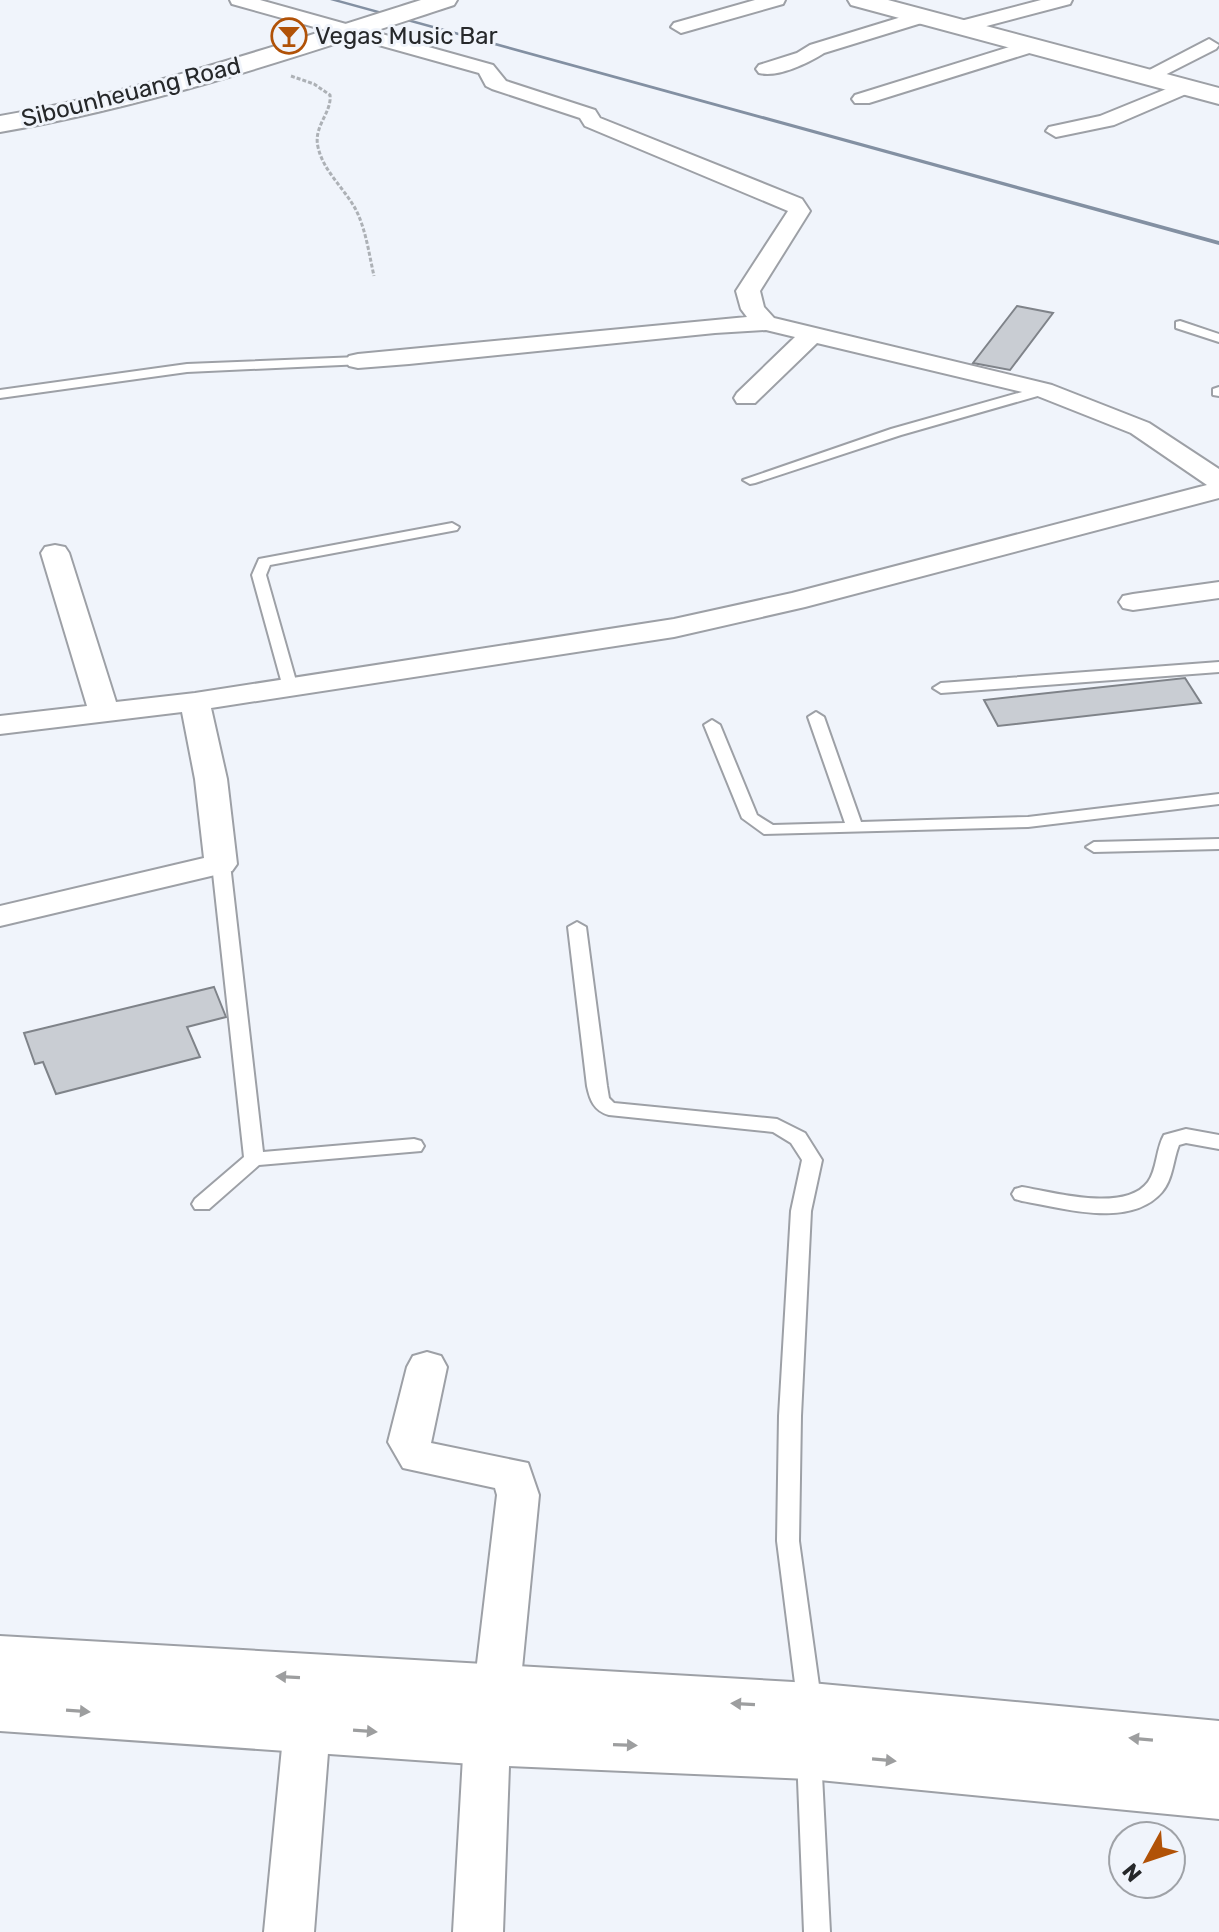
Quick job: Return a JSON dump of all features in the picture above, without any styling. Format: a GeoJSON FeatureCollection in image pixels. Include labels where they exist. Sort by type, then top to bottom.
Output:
{"type":"FeatureCollection","features":[{"type":"Feature","properties":{"kind":"street"},"geometry":{"type":"LineString","coordinates":[[239,0],[353,29],[486,69],[493,74],[493,82],[499,85],[588,114],[592,122],[794,204],[799,211],[748,291],[753,309],[766,323]]}},
{"type":"Feature","properties":{"kind":"street"},"geometry":{"type":"LineString","coordinates":[[681,27],[776,0]]}},
{"type":"Feature","properties":{"kind":"street"},"geometry":{"type":"LineString","coordinates":[[860,0],[1219,96]]}},
{"type":"Feature","properties":{"kind":"street"},"geometry":{"type":"LineString","coordinates":[[960,27],[1063,0]]}},
{"type":"Feature","properties":{"kind":"street","name":"Sibounheuang Road"},"geometry":{"type":"LineString","coordinates":[[0,124],[85,108],[255,60],[439,2]]}},
{"type":"Feature","properties":{"kind":"street"},"geometry":{"type":"LineString","coordinates":[[766,69],[804,57],[817,49],[921,17]]}},
{"type":"Feature","properties":{"kind":"street"},"geometry":{"type":"LineString","coordinates":[[1146,77],[1209,45]]}},
{"type":"Feature","properties":{"kind":"street"},"geometry":{"type":"LineString","coordinates":[[862,99],[1032,46]]}},
{"type":"Feature","properties":{"kind":"street"},"geometry":{"type":"LineString","coordinates":[[1056,131],[1118,119],[1186,87]]}},
{"type":"Feature","properties":{"kind":"street"},"geometry":{"type":"LineString","coordinates":[[358,361],[507,349],[691,326],[766,323],[1043,390],[1140,428],[1219,481]]}},
{"type":"Feature","properties":{"kind":"street"},"geometry":{"type":"LineString","coordinates":[[746,398],[813,333]]}},
{"type":"Feature","properties":{"kind":"street"},"geometry":{"type":"LineString","coordinates":[[0,725],[195,702],[674,628],[795,601],[1219,490]]}},
{"type":"Feature","properties":{"kind":"street"},"geometry":{"type":"LineString","coordinates":[[55,553],[104,711]]}},
{"type":"Feature","properties":{"kind":"street"},"geometry":{"type":"LineString","coordinates":[[1133,602],[1219,590]]}},
{"type":"Feature","properties":{"kind":"street"},"geometry":{"type":"LineString","coordinates":[[0,916],[221,864],[211,779],[195,702]]}},
{"type":"Feature","properties":{"kind":"street"},"geometry":{"type":"LineString","coordinates":[[427,1367],[409,1442],[418,1457],[513,1475],[518,1495],[492,1714],[478,1932]]}},
{"type":"Feature","properties":{"kind":"street"},"geometry":{"type":"LineString","coordinates":[[0,1660],[492,1714],[810,1731],[1218,1775]]}},
{"type":"Feature","properties":{"kind":"street"},"geometry":{"type":"LineString","coordinates":[[0,1706],[307,1727],[492,1714]]}},
{"type":"Feature","properties":{"kind":"street"},"geometry":{"type":"LineString","coordinates":[[289,1932],[307,1727]]}},
{"type":"Feature","properties":{"kind":"lane"},"geometry":{"type":"LineString","coordinates":[[1180,325],[1219,338]]}},
{"type":"Feature","properties":{"kind":"lane"},"geometry":{"type":"LineString","coordinates":[[0,394],[187,368],[358,361]]}},
{"type":"Feature","properties":{"kind":"lane"},"geometry":{"type":"LineString","coordinates":[[750,480],[896,432],[1043,390]]}},
{"type":"Feature","properties":{"kind":"lane"},"geometry":{"type":"LineString","coordinates":[[290,688],[259,575],[264,562],[452,527]]}},
{"type":"Feature","properties":{"kind":"lane"},"geometry":{"type":"LineString","coordinates":[[941,688],[1219,667]]}},
{"type":"Feature","properties":{"kind":"lane"},"geometry":{"type":"LineString","coordinates":[[816,717],[854,825]]}},
{"type":"Feature","properties":{"kind":"lane"},"geometry":{"type":"LineString","coordinates":[[712,725],[750,818],[770,830],[1028,822],[1219,799]]}},
{"type":"Feature","properties":{"kind":"lane"},"geometry":{"type":"LineString","coordinates":[[1118,811],[1130,845]]}},
{"type":"Feature","properties":{"kind":"lane"},"geometry":{"type":"LineString","coordinates":[[1094,847],[1219,844]]}},
{"type":"Feature","properties":{"kind":"lane"},"geometry":{"type":"LineString","coordinates":[[221,864],[254,1159]]}},
{"type":"Feature","properties":{"kind":"lane"},"geometry":{"type":"LineString","coordinates":[[577,927],[597,1086],[600,1100],[609,1109],[777,1126],[798,1138],[812,1160],[801,1211],[790,1416],[788,1541],[810,1731],[817,1932]]}},
{"type":"Feature","properties":{"kind":"lane"},"geometry":{"type":"LineString","coordinates":[[1022,1194],[1108,1206],[1142,1200],[1157,1184],[1171,1140],[1186,1136],[1219,1142]]}},
{"type":"Feature","properties":{"kind":"lane"},"geometry":{"type":"LineString","coordinates":[[202,1204],[254,1159],[414,1146]]}},
{"type":"Feature","properties":{"kind":"path"},"geometry":{"type":"LineString","coordinates":[[255,60],[314,84],[330,95],[331,103],[315,130],[319,150],[325,166],[358,213],[374,276]]}},
{"type":"Feature","properties":{"kind":"building"},"geometry":{"type":"Polygon","coordinates":[[[1017,306],[1053,313],[1010,370],[973,363],[1017,306]]]}},
{"type":"Feature","properties":{"kind":"building"},"geometry":{"type":"Polygon","coordinates":[[[1185,678],[1201,703],[998,726],[984,700],[1185,678]]]}},
{"type":"Feature","properties":{"kind":"building"},"geometry":{"type":"Polygon","coordinates":[[[214,987],[226,1017],[187,1027],[200,1057],[56,1094],[43,1062],[35,1064],[24,1033],[214,987]]]}},
{"type":"Feature","properties":{"kind":"waterway"},"geometry":{"type":"LineString","coordinates":[[333,0],[1219,243]]}},
{"type":"Feature","properties":{"kind":"place","name":"Vegas Music Bar"},"geometry":{"type":"Point","coordinates":[289,36]}}]}
